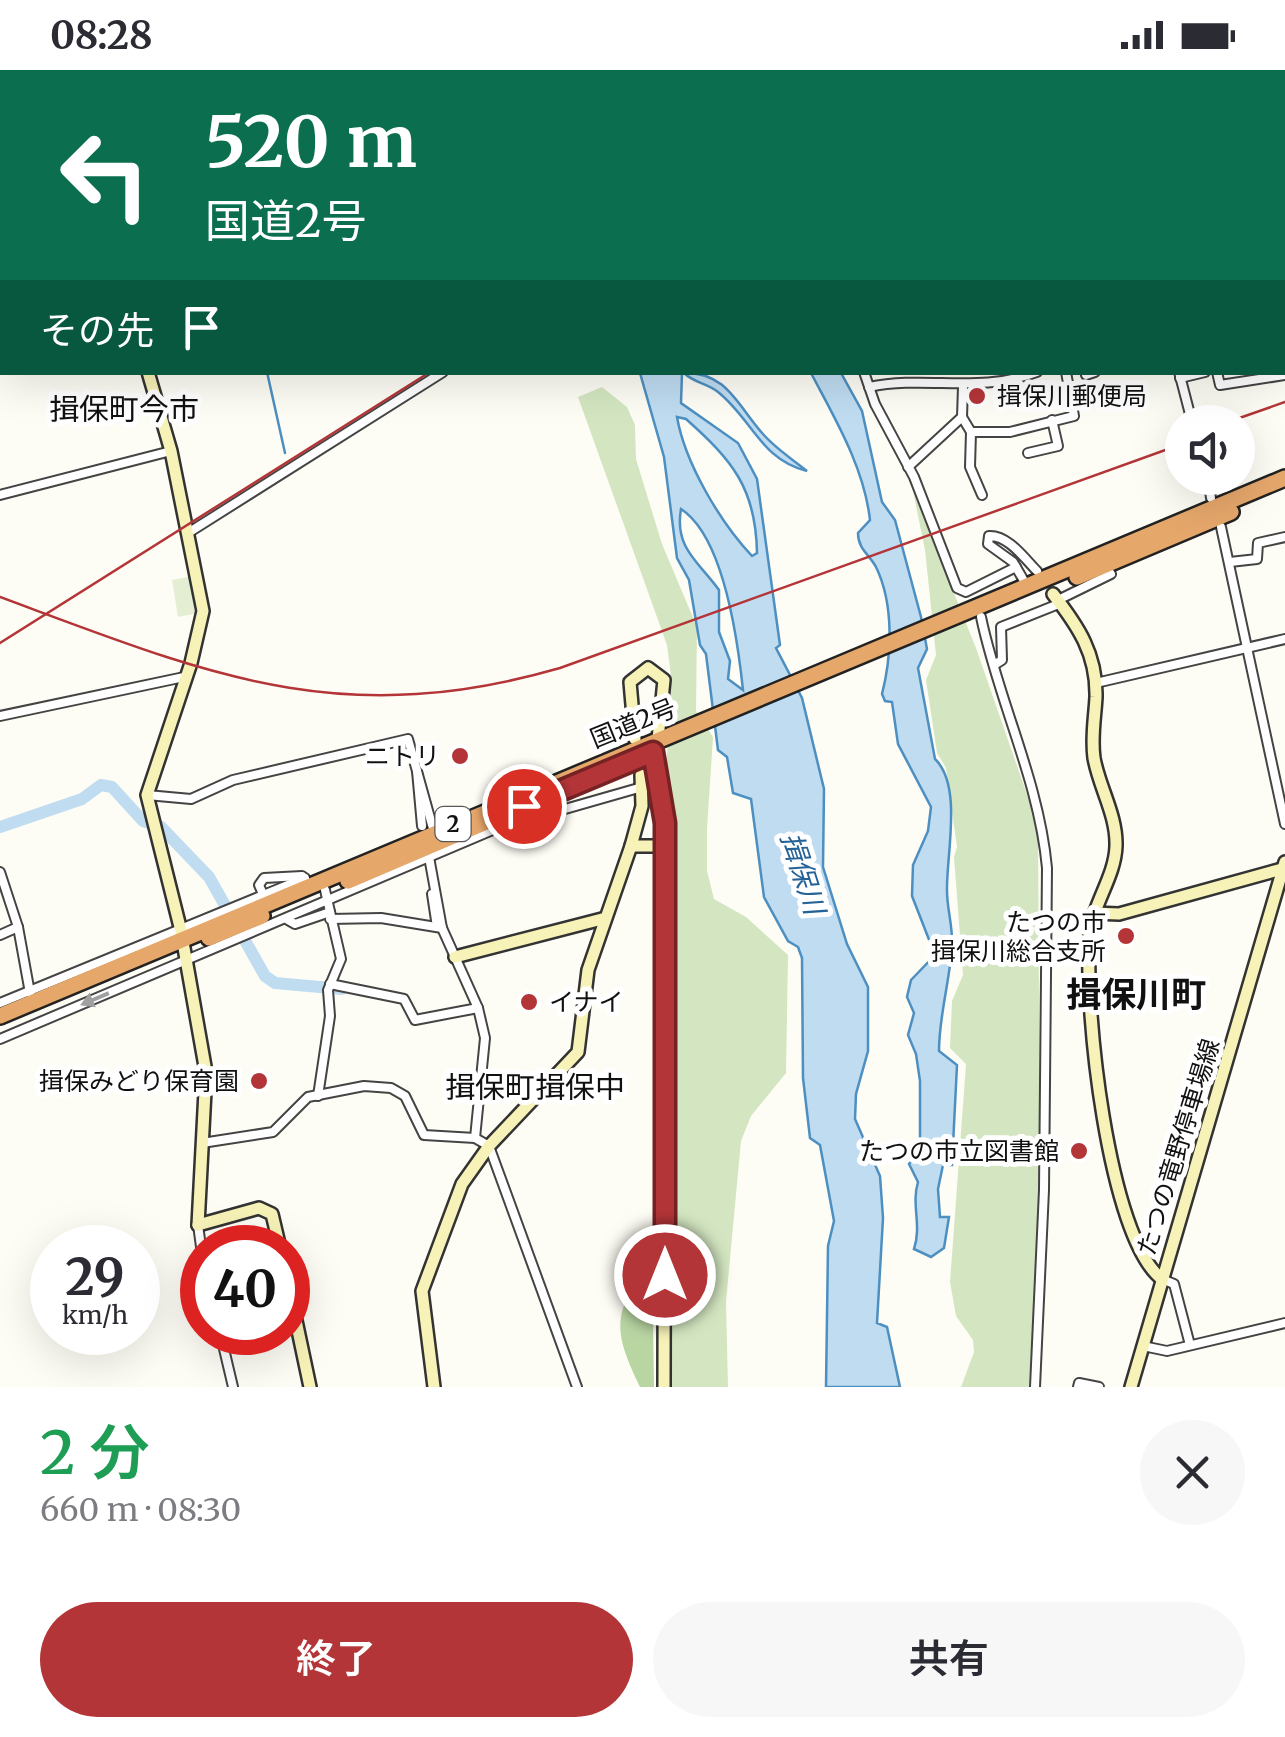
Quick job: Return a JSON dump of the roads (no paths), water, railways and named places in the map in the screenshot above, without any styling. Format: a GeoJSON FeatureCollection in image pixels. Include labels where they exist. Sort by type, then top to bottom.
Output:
{"type":"FeatureCollection","features":[{"type":"Feature","properties":{"kind":"highway","name":"国道2号"},"geometry":{"type":"LineString","coordinates":[[970,617],[1027,586],[1285,478]]}},
{"type":"Feature","properties":{"kind":"highway","name":"国道2号"},"geometry":{"type":"LineString","coordinates":[[0,1026],[428,841],[1285,489]]}},
{"type":"Feature","properties":{"kind":"highway","name":"国道2号"},"geometry":{"type":"LineString","coordinates":[[0,1016],[31,996],[182,945]]}},
{"type":"Feature","properties":{"kind":"street"},"geometry":{"type":"LineString","coordinates":[[149,375],[171,451],[203,621],[147,795],[206,1072],[198,1225],[259,1208],[272,1214],[275,1225]]}},
{"type":"Feature","properties":{"kind":"street"},"geometry":{"type":"LineString","coordinates":[[188,532],[437,375]]}},
{"type":"Feature","properties":{"kind":"street"},"geometry":{"type":"LineString","coordinates":[[865,375],[962,593],[1016,567]]}},
{"type":"Feature","properties":{"kind":"street"},"geometry":{"type":"LineString","coordinates":[[971,375],[962,417],[970,432],[970,467],[982,495]]}},
{"type":"Feature","properties":{"kind":"street"},"geometry":{"type":"LineString","coordinates":[[869,388],[901,377],[967,386],[1022,375]]}},
{"type":"Feature","properties":{"kind":"street"},"geometry":{"type":"LineString","coordinates":[[970,432],[1010,432],[1074,416],[1067,375]]}},
{"type":"Feature","properties":{"kind":"street"},"geometry":{"type":"LineString","coordinates":[[1179,375],[1187,405]]}},
{"type":"Feature","properties":{"kind":"street"},"geometry":{"type":"LineString","coordinates":[[1218,375],[1220,385],[1279,375]]}},
{"type":"Feature","properties":{"kind":"street"},"geometry":{"type":"LineString","coordinates":[[908,467],[962,417]]}},
{"type":"Feature","properties":{"kind":"street"},"geometry":{"type":"LineString","coordinates":[[1028,453],[1058,446],[1052,420]]}},
{"type":"Feature","properties":{"kind":"street"},"geometry":{"type":"LineString","coordinates":[[0,495],[171,451]]}},
{"type":"Feature","properties":{"kind":"street"},"geometry":{"type":"LineString","coordinates":[[1221,527],[1285,824]]}},
{"type":"Feature","properties":{"kind":"street"},"geometry":{"type":"LineString","coordinates":[[1027,586],[1016,567],[988,544],[989,536],[997,536],[1016,549],[1037,571]]}},
{"type":"Feature","properties":{"kind":"street"},"geometry":{"type":"LineString","coordinates":[[1230,562],[1257,558],[1258,543],[1285,538]]}},
{"type":"Feature","properties":{"kind":"street"},"geometry":{"type":"LineString","coordinates":[[994,666],[1002,660],[1001,627],[1112,574]]}},
{"type":"Feature","properties":{"kind":"street"},"geometry":{"type":"LineString","coordinates":[[1058,599],[1086,641],[1096,683],[1094,756],[1116,847],[1094,913],[1089,947],[1096,1050],[1117,1189],[1133,1234],[1162,1279],[1174,1284],[1190,1345]]}},
{"type":"Feature","properties":{"kind":"street"},"geometry":{"type":"LineString","coordinates":[[970,617],[994,666],[993,675],[1043,827],[1044,1190],[1034,1387]]}},
{"type":"Feature","properties":{"kind":"street"},"geometry":{"type":"LineString","coordinates":[[1096,683],[1285,639]]}},
{"type":"Feature","properties":{"kind":"street"},"geometry":{"type":"LineString","coordinates":[[635,739],[630,682],[648,668],[664,680],[664,1387]]}},
{"type":"Feature","properties":{"kind":"street"},"geometry":{"type":"LineString","coordinates":[[0,716],[184,677]]}},
{"type":"Feature","properties":{"kind":"street"},"geometry":{"type":"LineString","coordinates":[[147,795],[191,798],[252,775],[408,739],[418,766],[439,927]]}},
{"type":"Feature","properties":{"kind":"street"},"geometry":{"type":"LineString","coordinates":[[428,841],[495,829],[642,781],[642,806],[632,846],[602,919],[585,986],[578,1052],[489,1146],[462,1184],[422,1291],[434,1387]]}},
{"type":"Feature","properties":{"kind":"street"},"geometry":{"type":"LineString","coordinates":[[632,846],[663,846]]}},
{"type":"Feature","properties":{"kind":"street"},"geometry":{"type":"LineString","coordinates":[[1094,913],[1120,914],[1284,867]]}},
{"type":"Feature","properties":{"kind":"street","name":"たつの竜野停車場線"},"geometry":{"type":"LineString","coordinates":[[1131,1387],[1284,867]]}},
{"type":"Feature","properties":{"kind":"street"},"geometry":{"type":"LineString","coordinates":[[0,872],[18,926],[31,996],[0,1003]]}},
{"type":"Feature","properties":{"kind":"street"},"geometry":{"type":"LineString","coordinates":[[262,892],[259,885],[264,878],[318,889]]}},
{"type":"Feature","properties":{"kind":"street"},"geometry":{"type":"LineString","coordinates":[[431,884],[439,927],[478,1008],[485,1038],[475,1138]]}},
{"type":"Feature","properties":{"kind":"street"},"geometry":{"type":"LineString","coordinates":[[318,889],[341,959],[330,984],[318,1096]]}},
{"type":"Feature","properties":{"kind":"street"},"geometry":{"type":"LineString","coordinates":[[235,922],[318,889]]}},
{"type":"Feature","properties":{"kind":"street"},"geometry":{"type":"LineString","coordinates":[[288,920],[296,924],[330,916],[382,918],[439,927]]}},
{"type":"Feature","properties":{"kind":"street"},"geometry":{"type":"LineString","coordinates":[[456,957],[602,919]]}},
{"type":"Feature","properties":{"kind":"street"},"geometry":{"type":"LineString","coordinates":[[0,935],[18,926]]}},
{"type":"Feature","properties":{"kind":"street"},"geometry":{"type":"LineString","coordinates":[[0,1038],[182,945]]}},
{"type":"Feature","properties":{"kind":"street"},"geometry":{"type":"LineString","coordinates":[[330,984],[404,999],[414,1020],[478,1008]]}},
{"type":"Feature","properties":{"kind":"street"},"geometry":{"type":"LineString","coordinates":[[202,1144],[273,1132],[308,1097],[364,1086],[391,1088],[405,1096],[418,1130],[424,1135],[475,1138],[489,1146],[577,1387]]}},
{"type":"Feature","properties":{"kind":"street"},"geometry":{"type":"LineString","coordinates":[[1143,1346],[1168,1350],[1285,1323]]}},
{"type":"Feature","properties":{"kind":"street"},"geometry":{"type":"LineString","coordinates":[[225,1355],[233,1387]]}},
{"type":"Feature","properties":{"kind":"street"},"geometry":{"type":"LineString","coordinates":[[303,1355],[310,1387]]}},
{"type":"Feature","properties":{"kind":"street"},"geometry":{"type":"LineString","coordinates":[[1078,1387],[1079,1383],[1099,1387]]}},
{"type":"Feature","properties":{"kind":"water","name":"揖保川"},"geometry":{"type":"Polygon","coordinates":[[[641,375],[682,375],[681,403],[738,443],[757,479],[780,645],[776,648],[802,698],[824,789],[823,867],[847,944],[868,987],[868,1051],[856,1094],[855,1119],[880,1176],[883,1218],[877,1323],[887,1327],[900,1387],[826,1387],[828,1246],[834,1221],[820,1145],[810,1138],[803,1078],[802,958],[764,897],[751,799],[733,793],[727,757],[718,750],[706,654],[700,645],[689,580],[677,558],[664,457],[641,375]],[[677,417],[706,491],[752,556],[757,553],[756,530],[746,493],[728,462],[686,419],[677,417]],[[681,509],[685,544],[719,590],[719,632],[730,661],[728,679],[743,690],[726,592],[708,542],[681,509]]]}},
{"type":"Feature","properties":{"kind":"water"},"geometry":{"type":"Polygon","coordinates":[[[687,375],[702,375],[721,384],[768,439],[807,471],[778,458],[730,403],[687,375]]]}},
{"type":"Feature","properties":{"kind":"water"},"geometry":{"type":"Polygon","coordinates":[[[812,375],[842,375],[862,411],[882,502],[895,520],[921,617],[927,649],[918,668],[935,759],[949,786],[947,891],[952,945],[939,1051],[957,1065],[952,1165],[943,1165],[938,1189],[940,1217],[949,1217],[944,1248],[931,1257],[914,1249],[918,1182],[909,1164],[920,1151],[920,1081],[908,1035],[914,1013],[907,997],[911,980],[935,955],[912,896],[913,865],[928,831],[931,807],[898,744],[892,702],[885,701],[882,694],[889,646],[886,597],[876,567],[858,539],[858,533],[870,520],[862,481],[812,375]]]}},
{"type":"Feature","properties":{"kind":"waterway"},"geometry":{"type":"LineString","coordinates":[[268,375],[285,453]]}},
{"type":"Feature","properties":{"kind":"waterway"},"geometry":{"type":"LineString","coordinates":[[0,827],[82,799],[101,785],[112,787],[143,821],[161,827],[209,877],[265,976],[275,983],[342,989]]}},
{"type":"Feature","properties":{"kind":"railway"},"geometry":{"type":"LineString","coordinates":[[0,643],[425,375]]}},
{"type":"Feature","properties":{"kind":"railway"},"geometry":{"type":"LineString","coordinates":[[1255,413],[1285,402]]}},
{"type":"Feature","properties":{"kind":"railway"},"geometry":{"type":"LineString","coordinates":[[0,597],[143,649],[274,685],[339,694],[408,695],[481,686],[560,668],[1165,450]]}},
{"type":"Feature","properties":{"kind":"place","name":"揖保川郵便局"},"geometry":{"type":"Point","coordinates":[977,396]}},
{"type":"Feature","properties":{"kind":"place","name":"ニトリ"},"geometry":{"type":"Point","coordinates":[460,756]}},
{"type":"Feature","properties":{"kind":"place","name":"たつの市 揖保川総合支所"},"geometry":{"type":"Point","coordinates":[1126,936]}},
{"type":"Feature","properties":{"kind":"place","name":"イナイ"},"geometry":{"type":"Point","coordinates":[529,1002]}},
{"type":"Feature","properties":{"kind":"place","name":"揖保みどり保育園"},"geometry":{"type":"Point","coordinates":[259,1081]}},
{"type":"Feature","properties":{"kind":"place","name":"たつの市立図書館"},"geometry":{"type":"Point","coordinates":[1079,1151]}},
{"type":"Feature","properties":{"kind":"district","name":"揖保町今市"},"geometry":{"type":"Point","coordinates":[124,409]}},
{"type":"Feature","properties":{"kind":"district","name":"揖保川町"},"geometry":{"type":"Point","coordinates":[1136,995]}},
{"type":"Feature","properties":{"kind":"district","name":"揖保町揖保中"},"geometry":{"type":"Point","coordinates":[535,1087]}}]}
